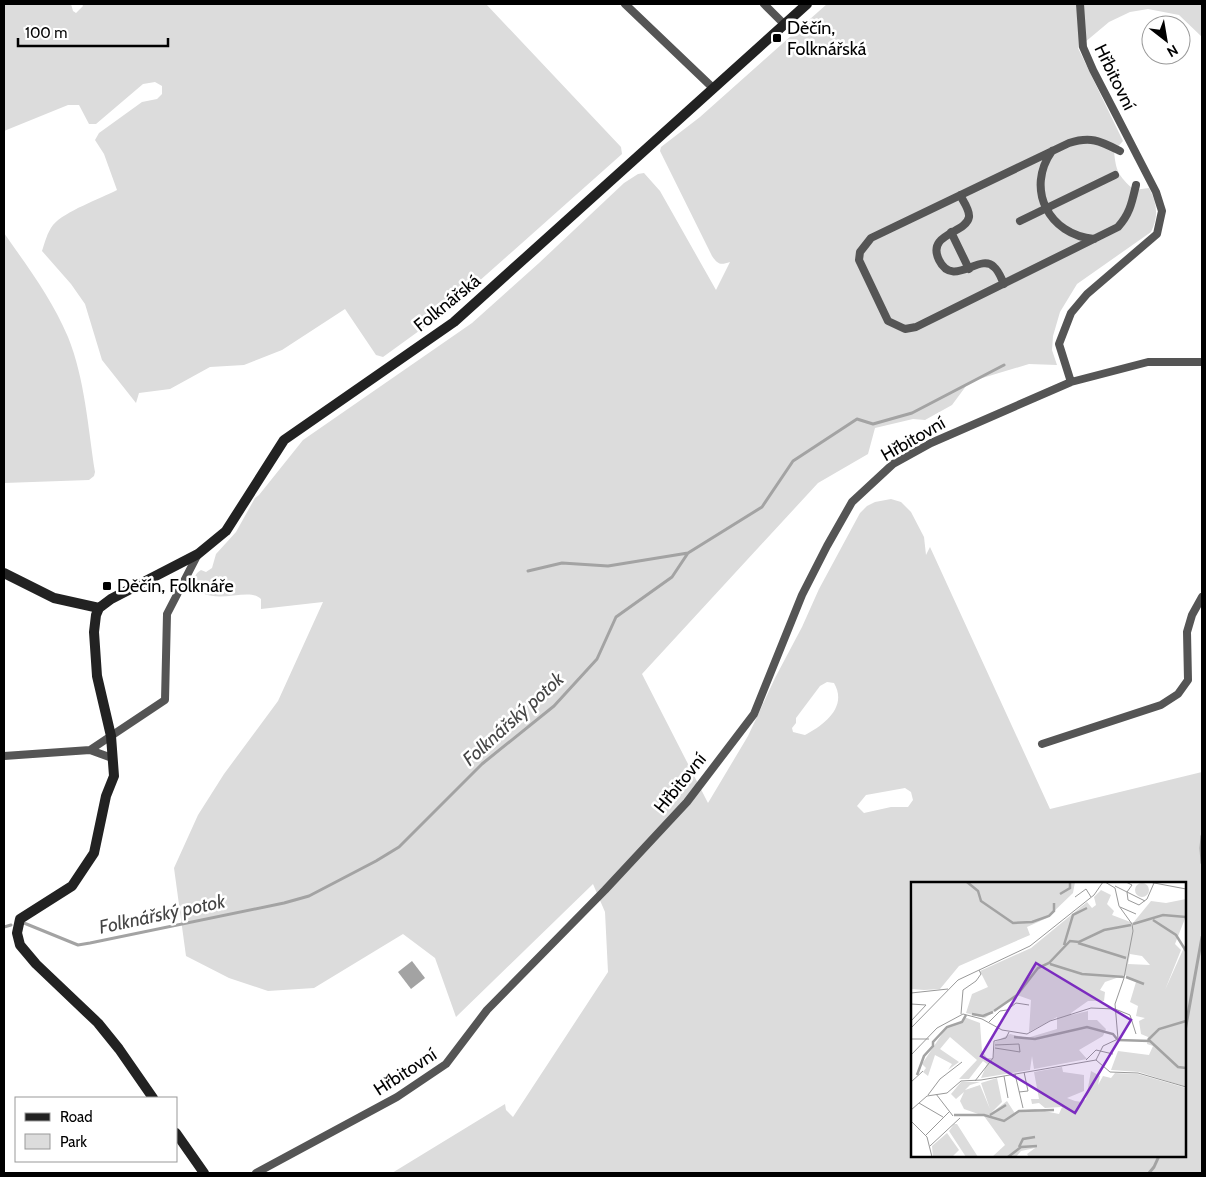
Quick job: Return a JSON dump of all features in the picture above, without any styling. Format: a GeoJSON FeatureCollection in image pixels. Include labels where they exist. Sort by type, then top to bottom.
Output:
{"type":"FeatureCollection","features":[{"type":"Feature","properties":{"kind":"street"},"geometry":{"type":"LineString","coordinates":[[625,4],[714,88]]}},
{"type":"Feature","properties":{"kind":"street"},"geometry":{"type":"LineString","coordinates":[[764,4],[784,24]]}},
{"type":"Feature","properties":{"kind":"street","name":"Folknářská"},"geometry":{"type":"LineString","coordinates":[[99,608],[111,599],[198,554],[226,531],[284,440],[454,322],[807,4]]}},
{"type":"Feature","properties":{"kind":"street","name":"Hřbitovní"},"geometry":{"type":"LineString","coordinates":[[1071,382],[1059,344],[1071,314],[1087,294],[1157,234],[1162,211],[1156,192],[1083,47],[1080,4]]}},
{"type":"Feature","properties":{"kind":"street"},"geometry":{"type":"LineString","coordinates":[[1120,150],[1102,142],[1082,139],[1052,151],[870,238],[860,252],[859,260],[888,321],[905,329],[916,327],[1118,227],[1132,207],[1136,185]]}},
{"type":"Feature","properties":{"kind":"street"},"geometry":{"type":"LineString","coordinates":[[1052,151],[1044,166],[1041,179],[1041,192],[1046,208],[1056,222],[1067,231],[1082,237],[1096,239]]}},
{"type":"Feature","properties":{"kind":"street"},"geometry":{"type":"LineString","coordinates":[[1020,221],[1115,175]]}},
{"type":"Feature","properties":{"kind":"street"},"geometry":{"type":"LineString","coordinates":[[960,195],[968,211],[969,218],[964,225],[944,236],[938,247],[939,260],[947,269],[954,272],[969,269],[984,262],[989,263],[994,266],[1004,284]]}},
{"type":"Feature","properties":{"kind":"street"},"geometry":{"type":"LineString","coordinates":[[951,232],[969,269]]}},
{"type":"Feature","properties":{"kind":"street","name":"Hřbitovní"},"geometry":{"type":"LineString","coordinates":[[256,1173],[397,1097],[446,1064],[488,1010],[688,802],[754,714],[802,595],[852,502],[893,464],[924,447],[1019,403],[1071,382],[1148,362],[1202,362]]}},
{"type":"Feature","properties":{"kind":"street"},"geometry":{"type":"LineString","coordinates":[[90,750],[165,700],[167,614],[198,554]]}},
{"type":"Feature","properties":{"kind":"street"},"geometry":{"type":"LineString","coordinates":[[4,573],[54,598],[99,608],[96,615],[94,632],[97,676],[111,736],[114,776],[106,796],[94,853],[72,886],[20,919],[17,933],[20,945],[36,964],[98,1023],[120,1049],[152,1097]]}},
{"type":"Feature","properties":{"kind":"street"},"geometry":{"type":"LineString","coordinates":[[1042,744],[1161,705],[1178,694],[1188,680],[1187,632],[1192,615],[1202,598]]}},
{"type":"Feature","properties":{"kind":"street"},"geometry":{"type":"LineString","coordinates":[[4,756],[90,750],[112,758]]}},
{"type":"Feature","properties":{"kind":"street"},"geometry":{"type":"LineString","coordinates":[[178,1136],[204,1173]]}},
{"type":"Feature","properties":{"kind":"green space"},"geometry":{"type":"Polygon","coordinates":[[[4,4],[71,4],[73,11],[76,13],[83,6],[82,4],[486,4],[621,147],[622,154],[441,315],[383,357],[376,355],[345,309],[282,350],[244,365],[210,367],[170,389],[139,393],[136,403],[102,360],[85,304],[71,284],[42,251],[49,231],[58,220],[74,210],[117,190],[104,154],[95,140],[99,133],[142,102],[157,99],[162,94],[162,86],[155,82],[143,84],[96,124],[89,124],[79,105],[68,105],[4,131],[4,4]]]}},
{"type":"Feature","properties":{"kind":"green space"},"geometry":{"type":"Polygon","coordinates":[[[827,4],[1202,4],[1202,37],[1191,26],[1191,15],[1179,15],[1148,9],[1130,12],[1109,22],[1078,48],[1123,141],[1114,151],[1119,173],[1124,181],[1134,190],[1149,188],[1154,199],[1156,215],[1151,232],[1077,284],[1060,312],[1053,336],[1052,350],[1057,365],[1029,364],[969,382],[952,405],[925,420],[913,419],[875,428],[868,454],[818,483],[642,674],[708,803],[748,736],[819,589],[860,513],[867,506],[875,502],[891,499],[901,502],[911,512],[924,537],[926,555],[930,547],[1050,809],[1202,772],[1202,1173],[392,1173],[505,1104],[506,1110],[513,1117],[608,972],[605,912],[593,884],[456,1017],[435,958],[403,934],[314,988],[268,991],[229,978],[186,956],[174,868],[198,815],[224,774],[278,701],[323,602],[261,609],[261,599],[255,595],[207,595],[192,582],[198,572],[201,570],[206,572],[212,568],[216,554],[236,532],[255,498],[303,440],[472,323],[624,183],[638,174],[644,173],[660,191],[716,290],[730,262],[720,264],[712,256],[660,151],[661,147],[700,117],[827,4]],[[827,682],[820,686],[796,718],[796,723],[792,728],[793,732],[805,735],[820,726],[836,707],[838,692],[834,683],[827,682]],[[905,788],[866,795],[857,806],[864,813],[891,807],[908,807],[913,800],[911,792],[905,788]]]}},
{"type":"Feature","properties":{"kind":"green space"},"geometry":{"type":"Polygon","coordinates":[[[4,233],[47,296],[62,323],[74,353],[85,404],[95,472],[94,476],[89,480],[4,483],[4,233]]]}},
{"type":"Feature","properties":{"kind":"shaded area"},"geometry":{"type":"Polygon","coordinates":[[[412,961],[425,978],[411,989],[398,972],[412,961]]]}},
{"type":"Feature","properties":{"kind":"waterway","name":"Folknářský potok"},"geometry":{"type":"LineString","coordinates":[[24,923],[78,945],[90,943],[284,903],[309,896],[376,861],[399,847],[482,764],[554,706],[597,659],[616,617],[672,577],[688,553],[762,507],[793,461],[857,419],[873,424],[912,413],[1004,365]]}},
{"type":"Feature","properties":{"kind":"waterway"},"geometry":{"type":"LineString","coordinates":[[528,571],[562,563],[608,566],[688,553]]}},
{"type":"Feature","properties":{"kind":"waterway"},"geometry":{"type":"LineString","coordinates":[[1202,836],[1202,863]]}},
{"type":"Feature","properties":{"kind":"waterway","name":"Folknářský potok"},"geometry":{"type":"LineString","coordinates":[[4,927],[11,925]]}},
{"type":"Feature","properties":{"kind":"waterway"},"geometry":{"type":"LineString","coordinates":[[1186,1025],[1202,937]]}},
{"type":"Feature","properties":{"kind":"waterway"},"geometry":{"type":"LineString","coordinates":[[1149,1173],[1159,1157]]}},
{"type":"Feature","properties":{"kind":"place","name":"Děčín, Folknářská"},"geometry":{"type":"Point","coordinates":[777,38]}},
{"type":"Feature","properties":{"kind":"place","name":"Děčín, Folknáře"},"geometry":{"type":"Point","coordinates":[107,586]}}]}
